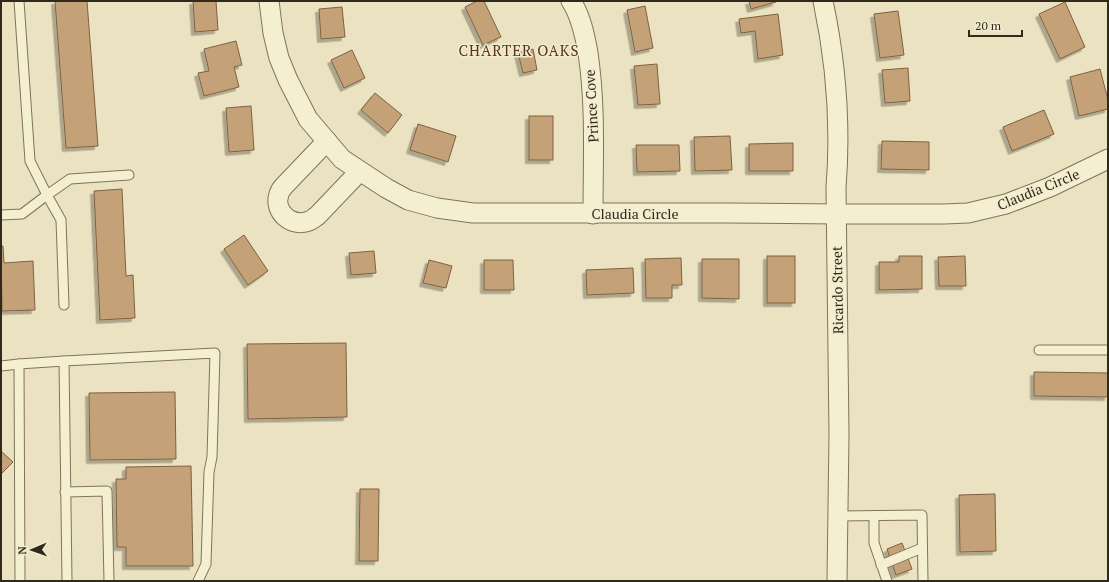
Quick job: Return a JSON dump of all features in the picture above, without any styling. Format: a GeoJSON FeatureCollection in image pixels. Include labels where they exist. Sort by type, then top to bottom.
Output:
{"type":"FeatureCollection","features":[{"type":"Feature","properties":{"kind":"street","name":"Claudia Circle"},"geometry":{"type":"LineString","coordinates":[[269,1],[273,33],[279,58],[288,80],[308,119],[342,159],[386,188],[408,200],[437,208],[473,213],[968,213],[986,210],[1006,204],[1050,187],[1108,159]]}},
{"type":"Feature","properties":{"kind":"street","name":"Prince Cove"},"geometry":{"type":"LineString","coordinates":[[571,1],[581,22],[591,74],[594,110],[593,214]]}},
{"type":"Feature","properties":{"kind":"street","name":"Ricardo Street"},"geometry":{"type":"LineString","coordinates":[[823,1],[835,72],[838,150],[836,188],[839,516],[837,581]]}},
{"type":"Feature","properties":{"kind":"street"},"geometry":{"type":"LineString","coordinates":[[327,141],[284,186],[279,194],[278,204],[280,212],[285,217],[292,221],[309,221],[317,216],[360,171]]}},
{"type":"Feature","properties":{"kind":"lane"},"geometry":{"type":"LineString","coordinates":[[20,1],[30,161],[47,196],[61,220],[64,305]]}},
{"type":"Feature","properties":{"kind":"lane"},"geometry":{"type":"LineString","coordinates":[[1,215],[22,214],[70,179],[129,175]]}},
{"type":"Feature","properties":{"kind":"lane"},"geometry":{"type":"LineString","coordinates":[[1039,350],[1108,350]]}},
{"type":"Feature","properties":{"kind":"lane"},"geometry":{"type":"LineString","coordinates":[[1,366],[215,353],[212,457],[209,472],[206,564],[198,581]]}},
{"type":"Feature","properties":{"kind":"lane"},"geometry":{"type":"LineString","coordinates":[[64,361],[67,581]]}},
{"type":"Feature","properties":{"kind":"lane"},"geometry":{"type":"LineString","coordinates":[[20,364],[20,581]]}},
{"type":"Feature","properties":{"kind":"lane"},"geometry":{"type":"LineString","coordinates":[[66,492],[107,491],[109,581]]}},
{"type":"Feature","properties":{"kind":"lane"},"geometry":{"type":"LineString","coordinates":[[839,516],[922,515],[923,581]]}},
{"type":"Feature","properties":{"kind":"lane"},"geometry":{"type":"LineString","coordinates":[[874,516],[874,543],[887,581]]}},
{"type":"Feature","properties":{"kind":"lane"},"geometry":{"type":"LineString","coordinates":[[881,565],[922,548]]}},
{"type":"Feature","properties":{"kind":"building"},"geometry":{"type":"Polygon","coordinates":[[[55,1],[87,1],[98,146],[66,148],[55,1]]]}},
{"type":"Feature","properties":{"kind":"building"},"geometry":{"type":"Polygon","coordinates":[[[193,1],[216,1],[218,30],[195,32],[193,1]]]}},
{"type":"Feature","properties":{"kind":"building"},"geometry":{"type":"Polygon","coordinates":[[[477,1],[484,1],[501,37],[483,45],[465,7],[477,1]]]}},
{"type":"Feature","properties":{"kind":"building"},"geometry":{"type":"Polygon","coordinates":[[[749,1],[776,1],[776,2],[751,9],[749,1]]]}},
{"type":"Feature","properties":{"kind":"building"},"geometry":{"type":"Polygon","coordinates":[[[1065,2],[1085,47],[1060,59],[1039,14],[1065,2]]]}},
{"type":"Feature","properties":{"kind":"building"},"geometry":{"type":"Polygon","coordinates":[[[645,6],[653,48],[635,52],[627,10],[645,6]]]}},
{"type":"Feature","properties":{"kind":"building"},"geometry":{"type":"Polygon","coordinates":[[[342,7],[345,37],[321,39],[319,9],[342,7]]]}},
{"type":"Feature","properties":{"kind":"building"},"geometry":{"type":"Polygon","coordinates":[[[898,11],[904,55],[880,58],[874,14],[898,11]]]}},
{"type":"Feature","properties":{"kind":"building"},"geometry":{"type":"Polygon","coordinates":[[[778,14],[783,55],[758,59],[755,31],[741,33],[739,19],[778,14]]]}},
{"type":"Feature","properties":{"kind":"building"},"geometry":{"type":"Polygon","coordinates":[[[236,41],[242,65],[234,67],[239,87],[204,96],[198,73],[209,71],[204,49],[236,41]]]}},
{"type":"Feature","properties":{"kind":"building"},"geometry":{"type":"Polygon","coordinates":[[[533,49],[537,70],[523,73],[518,53],[533,49]]]}},
{"type":"Feature","properties":{"kind":"building"},"geometry":{"type":"Polygon","coordinates":[[[352,50],[365,78],[344,88],[331,60],[352,50]]]}},
{"type":"Feature","properties":{"kind":"building"},"geometry":{"type":"Polygon","coordinates":[[[657,64],[660,104],[638,105],[634,66],[657,64]]]}},
{"type":"Feature","properties":{"kind":"building"},"geometry":{"type":"Polygon","coordinates":[[[908,68],[910,101],[885,103],[882,70],[908,68]]]}},
{"type":"Feature","properties":{"kind":"building"},"geometry":{"type":"Polygon","coordinates":[[[1100,69],[1108,100],[1108,109],[1079,116],[1070,77],[1100,69]]]}},
{"type":"Feature","properties":{"kind":"building"},"geometry":{"type":"Polygon","coordinates":[[[375,93],[402,115],[388,133],[361,110],[375,93]]]}},
{"type":"Feature","properties":{"kind":"building"},"geometry":{"type":"Polygon","coordinates":[[[251,106],[254,150],[229,152],[226,108],[251,106]]]}},
{"type":"Feature","properties":{"kind":"building"},"geometry":{"type":"Polygon","coordinates":[[[1044,110],[1054,134],[1012,151],[1003,127],[1044,110]]]}},
{"type":"Feature","properties":{"kind":"building"},"geometry":{"type":"Polygon","coordinates":[[[529,116],[553,116],[553,160],[529,160],[529,116]]]}},
{"type":"Feature","properties":{"kind":"building"},"geometry":{"type":"Polygon","coordinates":[[[418,124],[456,136],[448,162],[410,150],[418,124]]]}},
{"type":"Feature","properties":{"kind":"building"},"geometry":{"type":"Polygon","coordinates":[[[730,136],[732,170],[695,171],[694,137],[730,136]]]}},
{"type":"Feature","properties":{"kind":"building"},"geometry":{"type":"Polygon","coordinates":[[[882,141],[929,142],[929,170],[881,169],[882,141]]]}},
{"type":"Feature","properties":{"kind":"building"},"geometry":{"type":"Polygon","coordinates":[[[793,143],[793,171],[749,171],[749,144],[793,143]]]}},
{"type":"Feature","properties":{"kind":"building"},"geometry":{"type":"Polygon","coordinates":[[[636,145],[679,145],[680,171],[637,172],[636,145]]]}},
{"type":"Feature","properties":{"kind":"building"},"geometry":{"type":"Polygon","coordinates":[[[122,189],[126,276],[133,275],[135,318],[100,320],[94,191],[122,189]]]}},
{"type":"Feature","properties":{"kind":"building"},"geometry":{"type":"Polygon","coordinates":[[[244,235],[268,271],[248,285],[224,249],[244,235]]]}},
{"type":"Feature","properties":{"kind":"building"},"geometry":{"type":"Polygon","coordinates":[[[1,246],[3,246],[4,263],[33,261],[35,310],[2,311],[1,246]]]}},
{"type":"Feature","properties":{"kind":"building"},"geometry":{"type":"Polygon","coordinates":[[[374,251],[376,273],[351,275],[349,253],[374,251]]]}},
{"type":"Feature","properties":{"kind":"building"},"geometry":{"type":"Polygon","coordinates":[[[767,256],[795,256],[795,303],[767,303],[767,256]]]}},
{"type":"Feature","properties":{"kind":"building"},"geometry":{"type":"Polygon","coordinates":[[[899,256],[922,256],[922,289],[879,290],[879,262],[899,262],[899,256]]]}},
{"type":"Feature","properties":{"kind":"building"},"geometry":{"type":"Polygon","coordinates":[[[965,256],[966,286],[939,286],[938,257],[965,256]]]}},
{"type":"Feature","properties":{"kind":"building"},"geometry":{"type":"Polygon","coordinates":[[[681,258],[682,285],[672,285],[672,298],[646,298],[645,259],[681,258]]]}},
{"type":"Feature","properties":{"kind":"building"},"geometry":{"type":"Polygon","coordinates":[[[702,259],[739,259],[739,299],[702,298],[702,259]]]}},
{"type":"Feature","properties":{"kind":"building"},"geometry":{"type":"Polygon","coordinates":[[[429,260],[452,266],[446,288],[423,283],[429,260]]]}},
{"type":"Feature","properties":{"kind":"building"},"geometry":{"type":"Polygon","coordinates":[[[484,260],[513,260],[514,290],[484,290],[484,260]]]}},
{"type":"Feature","properties":{"kind":"building"},"geometry":{"type":"Polygon","coordinates":[[[633,268],[634,293],[587,295],[586,270],[633,268]]]}},
{"type":"Feature","properties":{"kind":"building"},"geometry":{"type":"Polygon","coordinates":[[[346,343],[347,417],[248,419],[247,344],[346,343]]]}},
{"type":"Feature","properties":{"kind":"building"},"geometry":{"type":"Polygon","coordinates":[[[1034,372],[1108,373],[1108,397],[1034,396],[1034,372]]]}},
{"type":"Feature","properties":{"kind":"building"},"geometry":{"type":"Polygon","coordinates":[[[175,392],[176,459],[90,460],[89,393],[175,392]]]}},
{"type":"Feature","properties":{"kind":"building"},"geometry":{"type":"Polygon","coordinates":[[[1,451],[13,462],[1,474],[1,451]]]}},
{"type":"Feature","properties":{"kind":"building"},"geometry":{"type":"Polygon","coordinates":[[[191,466],[193,566],[126,566],[126,547],[117,547],[116,479],[126,479],[126,467],[191,466]]]}},
{"type":"Feature","properties":{"kind":"building"},"geometry":{"type":"Polygon","coordinates":[[[360,489],[379,489],[378,561],[359,561],[360,489]]]}},
{"type":"Feature","properties":{"kind":"building"},"geometry":{"type":"Polygon","coordinates":[[[995,494],[996,551],[960,552],[959,495],[995,494]]]}},
{"type":"Feature","properties":{"kind":"building"},"geometry":{"type":"Polygon","coordinates":[[[902,543],[912,569],[896,575],[887,549],[902,543]]]}},
{"type":"Feature","properties":{"kind":"district","name":"CHARTER OAKS"},"geometry":{"type":"Point","coordinates":[519,50]}}]}
